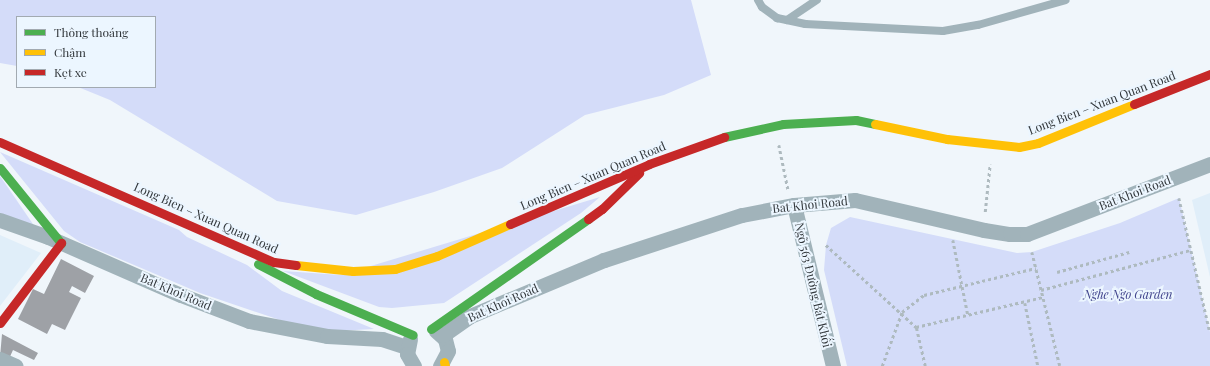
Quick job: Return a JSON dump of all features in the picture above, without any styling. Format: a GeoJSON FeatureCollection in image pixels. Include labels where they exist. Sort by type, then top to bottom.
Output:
{"type":"FeatureCollection","features":[{"type":"Feature","properties":{"kind":"main road","name":"Long Bien – Xuan Quan Road"},"geometry":{"type":"LineString","coordinates":[[0,142],[274,262],[352,271],[395,269],[437,256],[649,164],[716,139],[783,124],[856,120],[947,139],[1019,147],[1038,143],[1210,74]]}},
{"type":"Feature","properties":{"kind":"main road"},"geometry":{"type":"LineString","coordinates":[[437,332],[602,209],[649,164]]}},
{"type":"Feature","properties":{"kind":"main road"},"geometry":{"type":"LineString","coordinates":[[0,168],[61,242],[0,323]]}},
{"type":"Feature","properties":{"kind":"main road"},"geometry":{"type":"LineString","coordinates":[[208,232],[410,355]]}},
{"type":"Feature","properties":{"kind":"street","name":"Bat Khoi Road"},"geometry":{"type":"LineString","coordinates":[[0,220],[61,242],[181,295],[249,321],[326,336],[382,339],[410,355],[418,331],[437,332],[470,316],[604,260],[742,215],[794,205],[855,200],[984,230],[1010,234],[1027,234],[1210,164]]}},
{"type":"Feature","properties":{"kind":"street","name":"Ngõ 563 Đường Bát Khối"},"geometry":{"type":"LineString","coordinates":[[794,205],[833,366]]}},
{"type":"Feature","properties":{"kind":"street"},"geometry":{"type":"LineString","coordinates":[[437,332],[448,351],[443,365]]}},
{"type":"Feature","properties":{"kind":"street"},"geometry":{"type":"LineString","coordinates":[[0,359],[16,366]]}},
{"type":"Feature","properties":{"kind":"lane"},"geometry":{"type":"LineString","coordinates":[[758,0],[762,7],[778,18],[804,24],[943,31],[978,25],[1066,0]]}},
{"type":"Feature","properties":{"kind":"lane"},"geometry":{"type":"LineString","coordinates":[[787,20],[817,0]]}},
{"type":"Feature","properties":{"kind":"path"},"geometry":{"type":"LineString","coordinates":[[777,138],[788,189]]}},
{"type":"Feature","properties":{"kind":"path"},"geometry":{"type":"LineString","coordinates":[[985,217],[991,159]]}},
{"type":"Feature","properties":{"kind":"path"},"geometry":{"type":"LineString","coordinates":[[1179,198],[1210,332]]}},
{"type":"Feature","properties":{"kind":"path"},"geometry":{"type":"LineString","coordinates":[[953,239],[968,315]]}},
{"type":"Feature","properties":{"kind":"path"},"geometry":{"type":"LineString","coordinates":[[826,245],[902,312],[916,327],[925,366]]}},
{"type":"Feature","properties":{"kind":"path"},"geometry":{"type":"LineString","coordinates":[[1042,290],[1190,250]]}},
{"type":"Feature","properties":{"kind":"path"},"geometry":{"type":"LineString","coordinates":[[1032,252],[1060,366]]}},
{"type":"Feature","properties":{"kind":"path"},"geometry":{"type":"LineString","coordinates":[[1057,272],[1129,252]]}},
{"type":"Feature","properties":{"kind":"path"},"geometry":{"type":"LineString","coordinates":[[882,366],[902,312],[924,295],[1036,268]]}},
{"type":"Feature","properties":{"kind":"path"},"geometry":{"type":"LineString","coordinates":[[916,327],[1025,303],[1044,297]]}},
{"type":"Feature","properties":{"kind":"path"},"geometry":{"type":"LineString","coordinates":[[1025,303],[1038,366]]}},
{"type":"Feature","properties":{"kind":"shaded area"},"geometry":{"type":"Polygon","coordinates":[[[1210,193],[1210,277],[1192,200],[1210,193]]]}},
{"type":"Feature","properties":{"kind":"shaded area"},"geometry":{"type":"Polygon","coordinates":[[[0,235],[41,253],[0,306],[0,235]]]}},
{"type":"Feature","properties":{"kind":"green space"},"geometry":{"type":"Polygon","coordinates":[[[0,0],[691,0],[711,75],[664,95],[585,115],[502,168],[434,192],[356,215],[277,201],[110,100],[80,88],[156,88],[156,16],[16,16],[16,66],[0,63],[0,0]]]}},
{"type":"Feature","properties":{"kind":"green space"},"geometry":{"type":"Polygon","coordinates":[[[0,152],[179,230],[187,237],[247,265],[282,291],[374,329],[336,331],[286,322],[200,293],[80,242],[64,231],[0,152]]]}},
{"type":"Feature","properties":{"kind":"green space"},"geometry":{"type":"Polygon","coordinates":[[[0,176],[35,227],[0,214],[0,176]]]}},
{"type":"Feature","properties":{"kind":"green space"},"geometry":{"type":"Polygon","coordinates":[[[600,197],[581,213],[444,303],[392,308],[379,307],[283,271],[341,275],[600,197]]]}},
{"type":"Feature","properties":{"kind":"green space","name":"Nghe Ngo Garden"},"geometry":{"type":"Polygon","coordinates":[[[1179,198],[1210,332],[1210,366],[847,366],[824,270],[826,245],[831,228],[850,217],[1017,253],[1032,252],[1120,223],[1179,198]]]}},
{"type":"Feature","properties":{"kind":"building"},"geometry":{"type":"Polygon","coordinates":[[[61,259],[94,276],[85,293],[72,286],[69,292],[81,298],[65,330],[52,324],[47,334],[18,319],[33,289],[44,294],[61,259]]]}},
{"type":"Feature","properties":{"kind":"building"},"geometry":{"type":"Polygon","coordinates":[[[2,334],[38,353],[34,360],[13,350],[8,361],[0,357],[2,334]]]}},
{"type":"Feature","properties":{"kind":"traffic: fast"},"geometry":{"type":"LineString","coordinates":[[724,137],[783,124],[856,120],[875,124]]}},
{"type":"Feature","properties":{"kind":"traffic: fast"},"geometry":{"type":"LineString","coordinates":[[0,168],[61,243]]}},
{"type":"Feature","properties":{"kind":"traffic: fast"},"geometry":{"type":"LineString","coordinates":[[431,329],[588,219]]}},
{"type":"Feature","properties":{"kind":"traffic: fast"},"geometry":{"type":"LineString","coordinates":[[258,264],[316,294],[413,335]]}},
{"type":"Feature","properties":{"kind":"traffic: slow"},"geometry":{"type":"LineString","coordinates":[[875,124],[947,139],[1019,147],[1038,143],[1134,104]]}},
{"type":"Feature","properties":{"kind":"traffic: slow"},"geometry":{"type":"LineString","coordinates":[[296,265],[353,271],[395,269],[437,256],[510,224]]}},
{"type":"Feature","properties":{"kind":"traffic: slow"},"geometry":{"type":"LineString","coordinates":[[444,362],[445,366]]}},
{"type":"Feature","properties":{"kind":"traffic: jam"},"geometry":{"type":"LineString","coordinates":[[1134,104],[1210,74]]}},
{"type":"Feature","properties":{"kind":"traffic: jam"},"geometry":{"type":"LineString","coordinates":[[510,224],[649,164],[724,137]]}},
{"type":"Feature","properties":{"kind":"traffic: jam"},"geometry":{"type":"LineString","coordinates":[[0,142],[274,262],[296,265]]}},
{"type":"Feature","properties":{"kind":"traffic: jam"},"geometry":{"type":"LineString","coordinates":[[588,219],[602,209],[639,173]]}},
{"type":"Feature","properties":{"kind":"traffic: jam"},"geometry":{"type":"LineString","coordinates":[[0,323],[61,243]]}}]}
